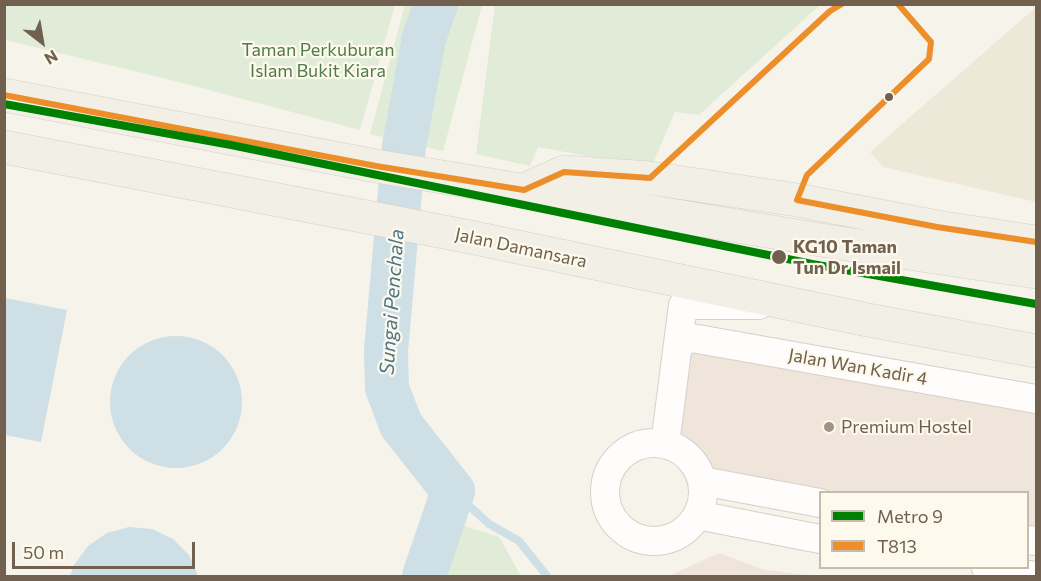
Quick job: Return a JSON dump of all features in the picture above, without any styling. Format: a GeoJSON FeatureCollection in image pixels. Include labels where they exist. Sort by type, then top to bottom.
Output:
{"type":"FeatureCollection","features":[{"type":"Feature","properties":{"kind":"main road"},"geometry":{"type":"LineString","coordinates":[[4,95],[376,166],[833,242],[1036,272]]}},
{"type":"Feature","properties":{"kind":"main road","name":"Jalan Damansara"},"geometry":{"type":"LineString","coordinates":[[4,147],[470,237],[792,305],[1036,351]]}},
{"type":"Feature","properties":{"kind":"main road"},"geometry":{"type":"LineString","coordinates":[[524,190],[564,172],[650,178],[797,200],[937,227],[1036,242]]}},
{"type":"Feature","properties":{"kind":"main road"},"geometry":{"type":"LineString","coordinates":[[833,242],[999,285],[1036,292]]}},
{"type":"Feature","properties":{"kind":"street"},"geometry":{"type":"LineString","coordinates":[[665,444],[683,305],[792,305]]}},
{"type":"Feature","properties":{"kind":"street","name":"Jalan Wan Kadir 4"},"geometry":{"type":"LineString","coordinates":[[679,342],[692,338],[1036,399]]}},
{"type":"Feature","properties":{"kind":"street"},"geometry":{"type":"LineString","coordinates":[[649,444],[665,444],[684,454],[698,471],[702,481],[701,504],[697,515],[688,527],[676,536],[661,541],[646,541],[632,536],[619,527],[610,514],[605,499],[605,483],[611,469],[621,456],[634,448],[649,444]]}},
{"type":"Feature","properties":{"kind":"street"},"geometry":{"type":"LineString","coordinates":[[702,481],[819,503]]}},
{"type":"Feature","properties":{"kind":"street"},"geometry":{"type":"LineString","coordinates":[[697,515],[819,539]]}},
{"type":"Feature","properties":{"kind":"street"},"geometry":{"type":"LineString","coordinates":[[997,569],[1036,576]]}},
{"type":"Feature","properties":{"kind":"shaded area"},"geometry":{"type":"Polygon","coordinates":[[[1036,7],[1036,202],[883,167],[870,152],[1036,7]]]}},
{"type":"Feature","properties":{"kind":"shaded area"},"geometry":{"type":"Polygon","coordinates":[[[5,298],[67,310],[41,442],[5,435],[5,298]]]}},
{"type":"Feature","properties":{"kind":"shaded area"},"geometry":{"type":"Polygon","coordinates":[[[176,336],[201,341],[223,355],[237,377],[242,402],[237,427],[223,449],[201,463],[176,468],[151,463],[129,449],[115,427],[110,402],[115,377],[129,355],[151,341],[176,336]]]}},
{"type":"Feature","properties":{"kind":"shaded area"},"geometry":{"type":"Polygon","coordinates":[[[686,346],[1036,408],[1036,532],[1029,530],[1029,491],[819,492],[716,475],[672,429],[686,346]]]}},
{"type":"Feature","properties":{"kind":"shaded area"},"geometry":{"type":"Polygon","coordinates":[[[129,527],[152,529],[173,539],[189,555],[198,576],[70,576],[74,565],[88,546],[107,533],[129,527]]]}},
{"type":"Feature","properties":{"kind":"shaded area"},"geometry":{"type":"Polygon","coordinates":[[[719,553],[762,569],[812,576],[669,576],[719,553]]]}},
{"type":"Feature","properties":{"kind":"green space","name":"Taman Perkuburan Islam Bukit Kiara"},"geometry":{"type":"Polygon","coordinates":[[[5,4],[395,5],[360,130],[171,80],[5,40],[5,4]]]}},
{"type":"Feature","properties":{"kind":"green space"},"geometry":{"type":"Polygon","coordinates":[[[405,5],[482,5],[443,151],[370,134],[405,5]]]}},
{"type":"Feature","properties":{"kind":"green space"},"geometry":{"type":"Polygon","coordinates":[[[495,5],[820,5],[699,115],[675,112],[651,168],[538,147],[530,166],[476,154],[495,5]]]}},
{"type":"Feature","properties":{"kind":"green space"},"geometry":{"type":"Polygon","coordinates":[[[459,524],[499,537],[521,576],[444,576],[459,524]]]}},
{"type":"Feature","properties":{"kind":"waterway","name":"Sungai Penchala"},"geometry":{"type":"LineString","coordinates":[[424,576],[453,491],[401,425],[387,388],[386,351],[404,146],[424,38],[436,4]]}},
{"type":"Feature","properties":{"kind":"waterway","name":"Sungai Penchala"},"geometry":{"type":"LineString","coordinates":[[453,491],[489,524],[519,541],[547,576]]}},
{"type":"Feature","properties":{"kind":"metro line","name":"9"},"geometry":{"type":"LineString","coordinates":[[4,104],[231,145],[812,264],[1036,304]]}},
{"type":"Feature","properties":{"kind":"transit line","name":"T813"},"geometry":{"type":"LineString","coordinates":[[4,95],[376,166],[524,190],[564,172],[650,178],[830,11],[842,4]]}},
{"type":"Feature","properties":{"kind":"transit line","name":"T813"},"geometry":{"type":"LineString","coordinates":[[898,4],[931,42],[929,59],[807,175],[797,200],[937,227],[1036,242]]}},
{"type":"Feature","properties":{"kind":"place","name":"KG10 Taman Tun Dr Ismail"},"geometry":{"type":"Point","coordinates":[779,257]}},
{"type":"Feature","properties":{"kind":"place","name":"Premium Hostel"},"geometry":{"type":"Point","coordinates":[829,427]}}]}
